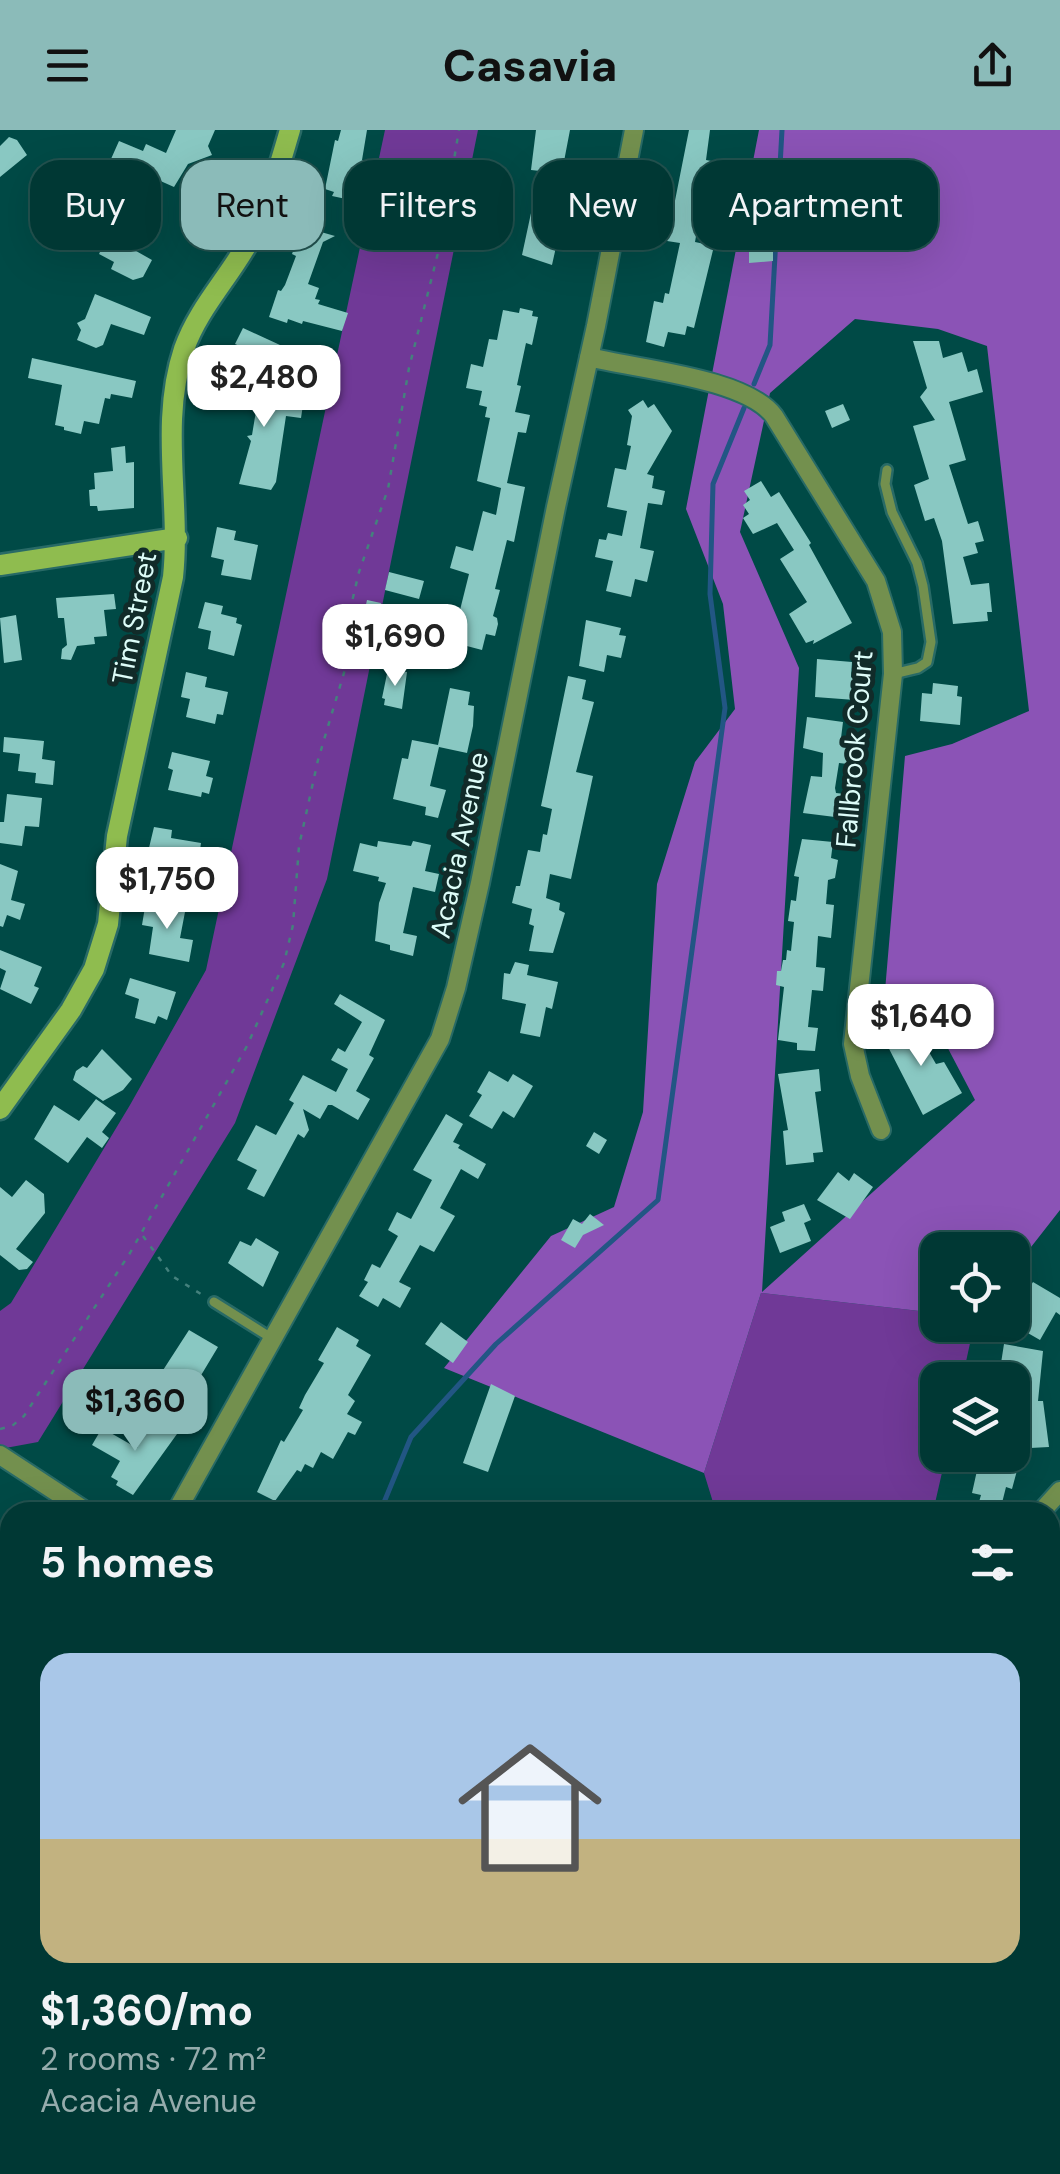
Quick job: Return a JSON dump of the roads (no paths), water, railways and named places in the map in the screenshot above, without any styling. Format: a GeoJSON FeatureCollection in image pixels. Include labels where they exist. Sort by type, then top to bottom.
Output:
{"type":"FeatureCollection","features":[{"type":"Feature","properties":{"kind":"street","name":"Tim Street"},"geometry":{"type":"LineString","coordinates":[[0,1109],[71,1010],[94,969],[108,924],[117,836],[174,578],[178,538],[170,427],[184,348],[200,314],[246,248],[272,188],[290,130]]}},
{"type":"Feature","properties":{"kind":"street","name":"Acacia Avenue"},"geometry":{"type":"LineString","coordinates":[[182,1502],[440,1039],[480,883],[634,130]]}},
{"type":"Feature","properties":{"kind":"street","name":"Fallbrook Court"},"geometry":{"type":"LineString","coordinates":[[589,357],[727,387],[760,400],[771,411],[876,580],[892,632],[893,674],[854,1044],[860,1076],[881,1130]]}},
{"type":"Feature","properties":{"kind":"street"},"geometry":{"type":"LineString","coordinates":[[0,565],[178,538]]}},
{"type":"Feature","properties":{"kind":"street"},"geometry":{"type":"LineString","coordinates":[[0,1455],[72,1502]]}},
{"type":"Feature","properties":{"kind":"lane"},"geometry":{"type":"LineString","coordinates":[[887,470],[887,496],[920,575],[931,642],[927,662],[893,674]]}},
{"type":"Feature","properties":{"kind":"lane"},"geometry":{"type":"LineString","coordinates":[[214,1302],[274,1339]]}},
{"type":"Feature","properties":{"kind":"waterway"},"geometry":{"type":"LineString","coordinates":[[754,384],[770,345],[782,130]]}},
{"type":"Feature","properties":{"kind":"waterway"},"geometry":{"type":"LineString","coordinates":[[384,1502],[411,1437],[496,1344],[658,1200],[725,708],[710,594],[713,484],[744,408]]}}]}
